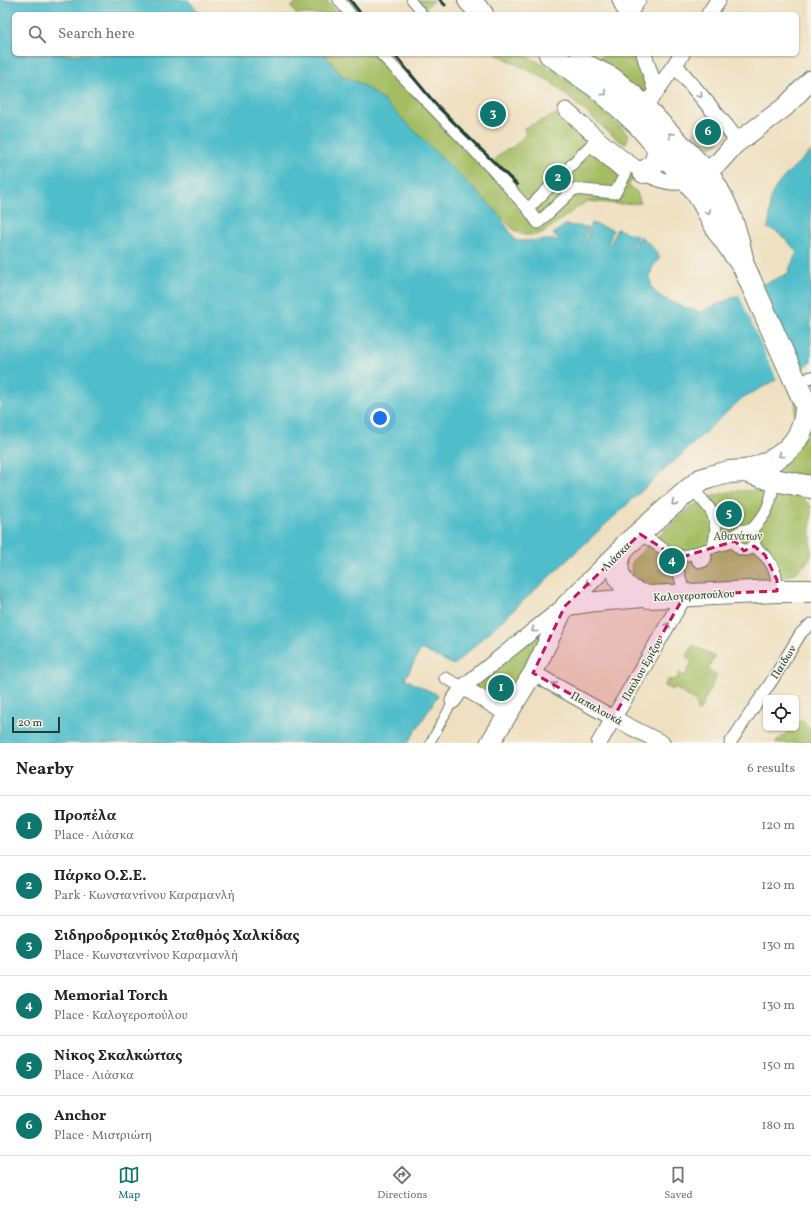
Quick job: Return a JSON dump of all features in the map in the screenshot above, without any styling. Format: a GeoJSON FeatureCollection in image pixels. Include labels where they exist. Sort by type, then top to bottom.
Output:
{"type":"FeatureCollection","features":[{"type":"Feature","properties":{"kind":"main road"},"geometry":{"type":"LineString","coordinates":[[469,0],[480,12]]}},
{"type":"Feature","properties":{"kind":"main road"},"geometry":{"type":"LineString","coordinates":[[554,56],[609,97],[639,125],[657,145],[697,172]]}},
{"type":"Feature","properties":{"kind":"main road"},"geometry":{"type":"LineString","coordinates":[[559,56],[574,60],[602,73],[621,86],[650,99],[697,172],[703,202],[719,232],[745,269],[801,381],[807,416],[798,437],[778,457],[760,467],[745,471]]}},
{"type":"Feature","properties":{"kind":"main road"},"geometry":{"type":"LineString","coordinates":[[644,172],[652,167],[658,158],[657,145]]}},
{"type":"Feature","properties":{"kind":"main road","name":"Λιάσκα"},"geometry":{"type":"LineString","coordinates":[[633,540],[691,488],[702,480],[715,476],[729,472],[745,471],[774,480],[811,488]]}},
{"type":"Feature","properties":{"kind":"main road","name":"Καλογεροπούλου"},"geometry":{"type":"LineString","coordinates":[[633,540],[619,559],[618,568],[622,583],[639,595],[649,597],[777,591],[811,591]]}},
{"type":"Feature","properties":{"kind":"street"},"geometry":{"type":"LineString","coordinates":[[339,0],[348,12]]}},
{"type":"Feature","properties":{"kind":"street"},"geometry":{"type":"LineString","coordinates":[[620,0],[626,12]]}},
{"type":"Feature","properties":{"kind":"street"},"geometry":{"type":"LineString","coordinates":[[629,12],[638,0]]}},
{"type":"Feature","properties":{"kind":"street"},"geometry":{"type":"LineString","coordinates":[[709,12],[718,0]]}},
{"type":"Feature","properties":{"kind":"street"},"geometry":{"type":"LineString","coordinates":[[382,56],[493,170],[528,209],[538,223],[574,189],[615,193],[625,175],[566,110]]}},
{"type":"Feature","properties":{"kind":"street"},"geometry":{"type":"LineString","coordinates":[[644,56],[650,99]]}},
{"type":"Feature","properties":{"kind":"street"},"geometry":{"type":"LineString","coordinates":[[650,99],[678,60],[726,126],[736,143]]}},
{"type":"Feature","properties":{"kind":"street"},"geometry":{"type":"LineString","coordinates":[[595,142],[652,177],[671,183],[682,182],[697,172],[719,162],[736,143],[785,107],[811,80]]}},
{"type":"Feature","properties":{"kind":"street"},"geometry":{"type":"LineString","coordinates":[[528,209],[595,142]]}},
{"type":"Feature","properties":{"kind":"street"},"geometry":{"type":"LineString","coordinates":[[750,531],[760,522],[768,510],[774,480]]}},
{"type":"Feature","properties":{"kind":"street"},"geometry":{"type":"LineString","coordinates":[[691,488],[705,502],[712,512],[716,524],[716,537],[712,548]]}},
{"type":"Feature","properties":{"kind":"street"},"geometry":{"type":"LineString","coordinates":[[744,530],[750,531],[755,536],[755,544],[751,549],[744,551],[738,548],[735,541],[738,533],[744,530]]}},
{"type":"Feature","properties":{"kind":"street"},"geometry":{"type":"LineString","coordinates":[[633,540],[662,548],[674,560],[685,595]]}},
{"type":"Feature","properties":{"kind":"street","name":"Λιάσκα"},"geometry":{"type":"LineString","coordinates":[[490,743],[533,673],[565,606],[633,540]]}},
{"type":"Feature","properties":{"kind":"street"},"geometry":{"type":"LineString","coordinates":[[674,560],[735,541]]}},
{"type":"Feature","properties":{"kind":"street"},"geometry":{"type":"LineString","coordinates":[[754,546],[765,555],[773,566],[777,580],[777,591]]}},
{"type":"Feature","properties":{"kind":"street","name":"Παύλου Ερίζου"},"geometry":{"type":"LineString","coordinates":[[599,743],[685,595]]}},
{"type":"Feature","properties":{"kind":"street"},"geometry":{"type":"LineString","coordinates":[[453,701],[463,687],[565,606],[591,602],[649,597]]}},
{"type":"Feature","properties":{"kind":"street","name":"Παίδων"},"geometry":{"type":"LineString","coordinates":[[730,743],[773,679],[801,633],[811,624]]}},
{"type":"Feature","properties":{"kind":"street","name":"Παπαλουκά"},"geometry":{"type":"LineString","coordinates":[[533,673],[613,718],[662,743]]}},
{"type":"Feature","properties":{"kind":"street"},"geometry":{"type":"LineString","coordinates":[[444,678],[463,687],[508,714]]}},
{"type":"Feature","properties":{"kind":"lane"},"geometry":{"type":"LineString","coordinates":[[411,0],[420,12]]}},
{"type":"Feature","properties":{"kind":"lane"},"geometry":{"type":"LineString","coordinates":[[430,743],[453,701]]}},
{"type":"Feature","properties":{"kind":"highlighted area"},"geometry":{"type":"Polygon","coordinates":[[[640,534],[662,548],[672,560],[735,541],[744,551],[754,546],[765,555],[777,580],[777,591],[685,595],[613,718],[533,673],[565,606],[640,534]]]}},
{"type":"Feature","properties":{"kind":"green space"},"geometry":{"type":"Polygon","coordinates":[[[298,0],[326,0],[337,12],[295,12],[291,7],[299,1],[298,0]]]}},
{"type":"Feature","properties":{"kind":"green space"},"geometry":{"type":"Polygon","coordinates":[[[419,0],[434,0],[426,8],[419,0]]]}},
{"type":"Feature","properties":{"kind":"green space"},"geometry":{"type":"Polygon","coordinates":[[[326,56],[380,56],[488,168],[502,152],[513,147],[526,134],[524,128],[566,110],[638,169],[628,186],[636,191],[641,203],[618,204],[587,201],[545,231],[536,235],[524,235],[513,229],[475,191],[361,84],[341,75],[326,56]]]}},
{"type":"Feature","properties":{"kind":"green space"},"geometry":{"type":"Polygon","coordinates":[[[500,56],[526,56],[554,70],[578,89],[626,132],[629,136],[626,143],[623,143],[617,139],[550,81],[500,56]]]}},
{"type":"Feature","properties":{"kind":"green space"},"geometry":{"type":"Polygon","coordinates":[[[602,56],[645,56],[656,92],[644,106],[590,67],[602,56]]]}},
{"type":"Feature","properties":{"kind":"green space"},"geometry":{"type":"Polygon","coordinates":[[[712,118],[722,133],[718,142],[709,147],[703,144],[693,133],[712,118]]]}},
{"type":"Feature","properties":{"kind":"green space"},"geometry":{"type":"Polygon","coordinates":[[[811,377],[811,487],[760,467],[793,444],[797,385],[811,377]]]}},
{"type":"Feature","properties":{"kind":"green space","name":"Αθανάτων"},"geometry":{"type":"Polygon","coordinates":[[[733,491],[778,491],[802,498],[811,506],[811,556],[802,567],[794,573],[781,578],[652,590],[646,589],[634,580],[631,571],[633,560],[688,509],[699,502],[714,496],[733,491]]]}},
{"type":"Feature","properties":{"kind":"green space"},"geometry":{"type":"Polygon","coordinates":[[[534,630],[547,645],[507,714],[463,687],[534,630]]]}},
{"type":"Feature","properties":{"kind":"green space"},"geometry":{"type":"Polygon","coordinates":[[[693,645],[715,657],[707,669],[717,675],[699,712],[697,711],[697,703],[674,687],[672,690],[664,686],[668,680],[677,679],[679,673],[685,676],[692,661],[686,657],[693,645]]]}},
{"type":"Feature","properties":{"kind":"green space"},"geometry":{"type":"Polygon","coordinates":[[[802,719],[811,730],[811,743],[775,743],[789,731],[799,731],[799,722],[802,719]]]}},
{"type":"Feature","properties":{"kind":"water"},"geometry":{"type":"Polygon","coordinates":[[[0,0],[188,0],[199,12],[12,12],[12,56],[240,56],[241,58],[243,56],[326,56],[341,75],[361,84],[383,100],[497,212],[516,241],[554,240],[557,242],[558,240],[553,234],[565,225],[588,227],[584,238],[586,239],[591,223],[613,230],[608,244],[610,245],[617,229],[637,236],[633,246],[635,247],[640,236],[651,245],[659,257],[652,268],[650,277],[651,286],[655,292],[663,298],[683,307],[700,312],[787,274],[797,252],[780,234],[767,228],[770,201],[778,185],[811,151],[811,362],[742,398],[454,665],[421,649],[405,679],[438,695],[408,743],[0,743],[0,0]]]}},
{"type":"Feature","properties":{"kind":"pier"},"geometry":{"type":"Polygon","coordinates":[[[761,283],[789,377],[778,382],[738,293],[761,283]]]}},
{"type":"Feature","properties":{"kind":"railway"},"geometry":{"type":"LineString","coordinates":[[350,0],[359,12]]}},
{"type":"Feature","properties":{"kind":"railway"},"geometry":{"type":"LineString","coordinates":[[440,0],[445,5]]}},
{"type":"Feature","properties":{"kind":"railway"},"geometry":{"type":"LineString","coordinates":[[396,56],[437,106],[517,185]]}},
{"type":"Feature","properties":{"kind":"place","name":"Σιδηροδρομικός Σταθμός Χαλκίδας"},"geometry":{"type":"Point","coordinates":[493,114]}},
{"type":"Feature","properties":{"kind":"place","name":"Anchor"},"geometry":{"type":"Point","coordinates":[708,132]}},
{"type":"Feature","properties":{"kind":"place","name":"Πάρκο Ο.Σ.Ε."},"geometry":{"type":"Point","coordinates":[558,178]}},
{"type":"Feature","properties":{"kind":"place","name":"Νίκος Σκαλκώττας"},"geometry":{"type":"Point","coordinates":[729,514]}},
{"type":"Feature","properties":{"kind":"place","name":"Memorial Torch"},"geometry":{"type":"Point","coordinates":[672,561]}},
{"type":"Feature","properties":{"kind":"place","name":"Προπέλα"},"geometry":{"type":"Point","coordinates":[501,688]}}]}
